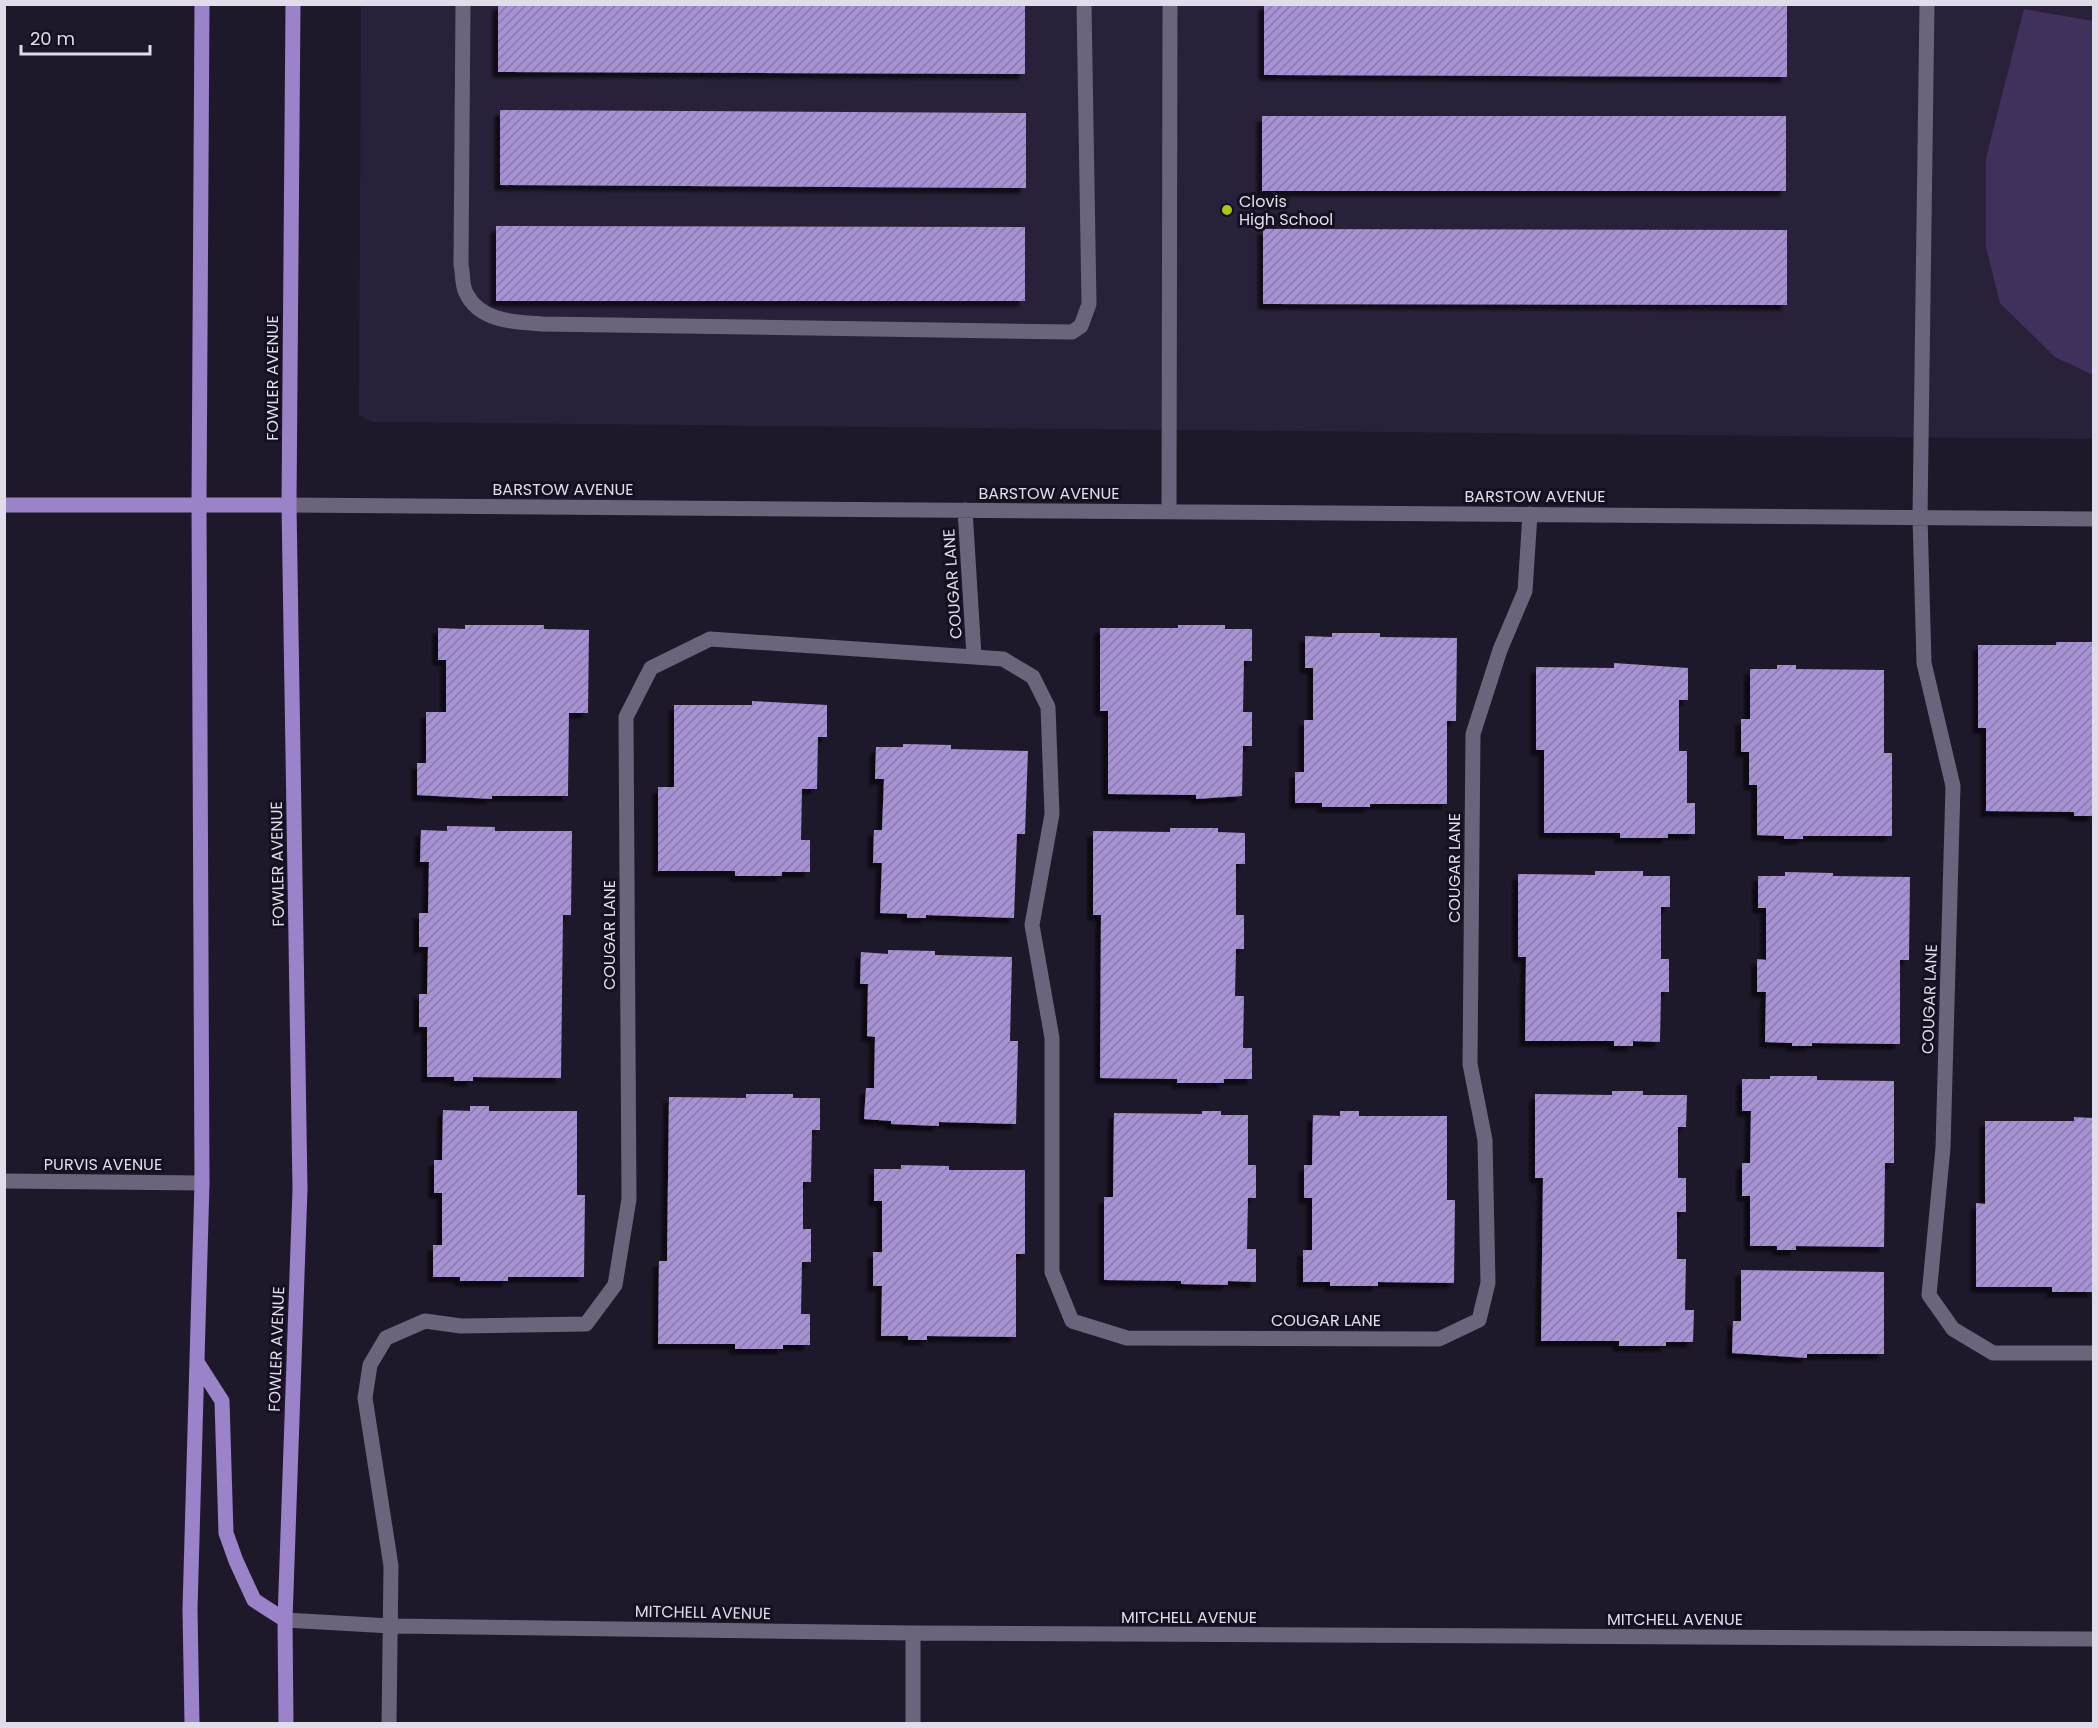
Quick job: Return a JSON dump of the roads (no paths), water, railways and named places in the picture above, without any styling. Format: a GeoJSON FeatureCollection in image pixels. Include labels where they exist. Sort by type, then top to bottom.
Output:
{"type":"FeatureCollection","features":[{"type":"Feature","properties":{"kind":"main road"},"geometry":{"type":"LineString","coordinates":[[192,1724],[190,1608],[202,1183],[200,505],[202,4]]}},
{"type":"Feature","properties":{"kind":"main road","name":"FOWLER AVENUE"},"geometry":{"type":"LineString","coordinates":[[286,1724],[285,1620],[300,1189],[289,505],[293,4]]}},
{"type":"Feature","properties":{"kind":"main road","name":"BARSTOW AVENUE"},"geometry":{"type":"LineString","coordinates":[[4,505],[289,505]]}},
{"type":"Feature","properties":{"kind":"main road"},"geometry":{"type":"LineString","coordinates":[[196,1362],[222,1401],[226,1533],[254,1600],[285,1620]]}},
{"type":"Feature","properties":{"kind":"street"},"geometry":{"type":"LineString","coordinates":[[463,4],[461,265],[466,293],[481,311],[504,321],[542,324],[1072,332],[1081,326],[1089,304],[1084,4]]}},
{"type":"Feature","properties":{"kind":"street"},"geometry":{"type":"LineString","coordinates":[[1169,512],[1170,4]]}},
{"type":"Feature","properties":{"kind":"street","name":"COUGAR LANE"},"geometry":{"type":"LineString","coordinates":[[1928,4],[1920,517],[1924,663],[1953,786],[1943,1148],[1929,1295],[1953,1329],[1993,1353],[2094,1353]]}},
{"type":"Feature","properties":{"kind":"street","name":"BARSTOW AVENUE"},"geometry":{"type":"LineString","coordinates":[[289,505],[2094,519]]}},
{"type":"Feature","properties":{"kind":"street","name":"COUGAR LANE"},"geometry":{"type":"LineString","coordinates":[[965,510],[974,656]]}},
{"type":"Feature","properties":{"kind":"street","name":"COUGAR LANE"},"geometry":{"type":"LineString","coordinates":[[391,1626],[391,1566],[365,1398],[370,1365],[386,1338],[424,1321],[461,1326],[586,1324],[615,1285],[629,1199],[626,717],[651,668],[710,639],[1003,659],[1033,677],[1048,707],[1052,814],[1032,925],[1052,1038],[1052,1272],[1072,1322],[1127,1338],[1439,1339],[1479,1320],[1488,1283],[1485,1140],[1470,1064],[1473,734],[1500,650],[1525,591],[1530,514]]}},
{"type":"Feature","properties":{"kind":"street","name":"PURVIS AVENUE"},"geometry":{"type":"LineString","coordinates":[[4,1181],[202,1183]]}},
{"type":"Feature","properties":{"kind":"street","name":"MITCHELL AVENUE"},"geometry":{"type":"LineString","coordinates":[[285,1620],[391,1626],[913,1634],[2094,1639]]}},
{"type":"Feature","properties":{"kind":"street"},"geometry":{"type":"LineString","coordinates":[[389,1724],[391,1626]]}},
{"type":"Feature","properties":{"kind":"street"},"geometry":{"type":"LineString","coordinates":[[913,1634],[913,1724]]}},
{"type":"Feature","properties":{"kind":"place","name":"Clovis High School"},"geometry":{"type":"Point","coordinates":[1227,210]}}]}
